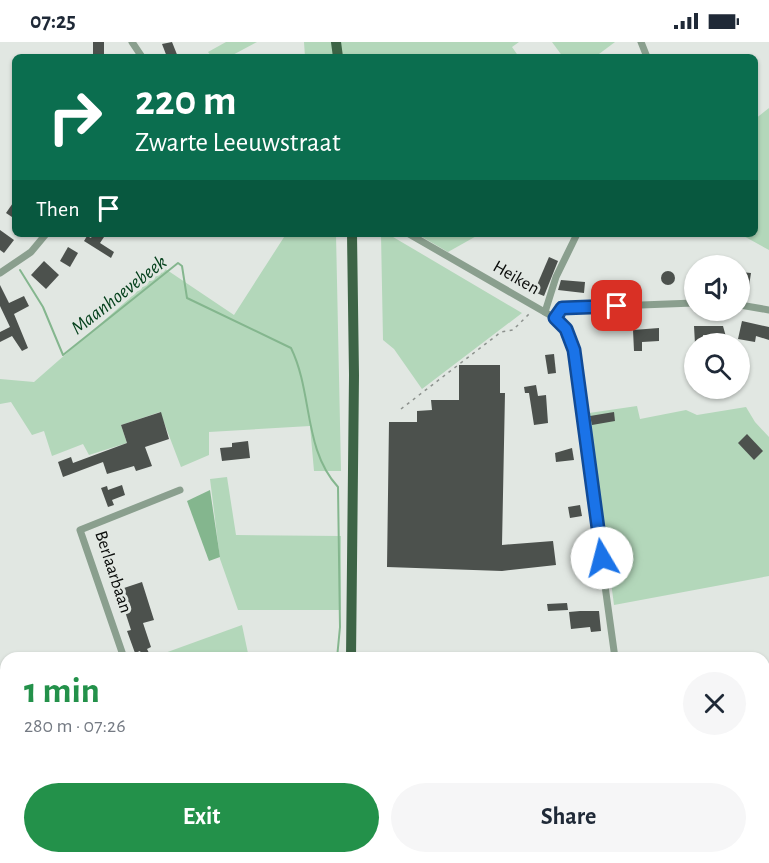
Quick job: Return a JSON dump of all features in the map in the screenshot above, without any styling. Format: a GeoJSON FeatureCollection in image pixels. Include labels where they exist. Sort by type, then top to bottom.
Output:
{"type":"FeatureCollection","features":[{"type":"Feature","properties":{"kind":"main road"},"geometry":{"type":"LineString","coordinates":[[352,237],[353,652]]}},
{"type":"Feature","properties":{"kind":"street"},"geometry":{"type":"LineString","coordinates":[[0,273],[31,252],[44,237]]}},
{"type":"Feature","properties":{"kind":"street","name":"Heiken"},"geometry":{"type":"LineString","coordinates":[[414,237],[555,318],[566,329],[574,350],[614,652]]}},
{"type":"Feature","properties":{"kind":"street"},"geometry":{"type":"LineString","coordinates":[[545,312],[556,277],[576,237]]}},
{"type":"Feature","properties":{"kind":"street"},"geometry":{"type":"LineString","coordinates":[[555,318],[562,308],[684,303]]}},
{"type":"Feature","properties":{"kind":"street"},"geometry":{"type":"LineString","coordinates":[[750,307],[769,310]]}},
{"type":"Feature","properties":{"kind":"street","name":"Berlaarbaan"},"geometry":{"type":"LineString","coordinates":[[122,652],[80,530],[180,490]]}},
{"type":"Feature","properties":{"kind":"path"},"geometry":{"type":"LineString","coordinates":[[401,409],[501,332],[513,330],[536,307]]}},
{"type":"Feature","properties":{"kind":"shaded area"},"geometry":{"type":"Polygon","coordinates":[[[226,42],[257,42],[235,54],[210,54],[208,52],[226,42]]]}},
{"type":"Feature","properties":{"kind":"shaded area"},"geometry":{"type":"Polygon","coordinates":[[[304,42],[519,42],[512,47],[517,54],[305,54],[304,42]]]}},
{"type":"Feature","properties":{"kind":"shaded area"},"geometry":{"type":"Polygon","coordinates":[[[552,42],[615,42],[599,54],[561,54],[552,42]]]}},
{"type":"Feature","properties":{"kind":"shaded area"},"geometry":{"type":"Polygon","coordinates":[[[769,108],[769,250],[745,237],[758,237],[758,117],[769,108]]]}},
{"type":"Feature","properties":{"kind":"shaded area"},"geometry":{"type":"Polygon","coordinates":[[[284,237],[336,237],[341,471],[314,471],[310,426],[209,432],[209,455],[181,467],[160,412],[121,425],[127,443],[89,455],[83,444],[52,456],[44,431],[32,435],[11,402],[0,404],[0,379],[34,382],[164,268],[234,315],[284,237]]]}},
{"type":"Feature","properties":{"kind":"shaded area"},"geometry":{"type":"Polygon","coordinates":[[[381,237],[393,237],[522,313],[422,389],[394,349],[383,340],[381,237]]]}},
{"type":"Feature","properties":{"kind":"shaded area"},"geometry":{"type":"Polygon","coordinates":[[[422,237],[475,237],[448,252],[422,237]]]}},
{"type":"Feature","properties":{"kind":"shaded area"},"geometry":{"type":"Polygon","coordinates":[[[637,406],[640,419],[686,410],[697,415],[746,407],[755,422],[769,437],[769,576],[614,605],[589,413],[637,406]]]}},
{"type":"Feature","properties":{"kind":"shaded area"},"geometry":{"type":"Polygon","coordinates":[[[227,477],[236,535],[341,536],[341,610],[238,610],[220,559],[210,479],[227,477]]]}},
{"type":"Feature","properties":{"kind":"shaded area"},"geometry":{"type":"Polygon","coordinates":[[[210,490],[220,557],[209,561],[187,501],[210,490]]]}},
{"type":"Feature","properties":{"kind":"shaded area"},"geometry":{"type":"Polygon","coordinates":[[[242,625],[248,652],[168,652],[242,625]]]}},
{"type":"Feature","properties":{"kind":"building"},"geometry":{"type":"Polygon","coordinates":[[[93,42],[104,42],[104,54],[93,54],[93,42]]]}},
{"type":"Feature","properties":{"kind":"building"},"geometry":{"type":"Polygon","coordinates":[[[172,42],[177,54],[166,54],[162,44],[172,42]]]}},
{"type":"Feature","properties":{"kind":"building"},"geometry":{"type":"Polygon","coordinates":[[[12,204],[12,217],[6,213],[12,204]]]}},
{"type":"Feature","properties":{"kind":"building"},"geometry":{"type":"Polygon","coordinates":[[[0,230],[14,240],[4,253],[0,250],[0,230]]]}},
{"type":"Feature","properties":{"kind":"building"},"geometry":{"type":"Polygon","coordinates":[[[86,237],[104,237],[100,243],[114,252],[111,258],[84,241],[86,237]]]}},
{"type":"Feature","properties":{"kind":"building"},"geometry":{"type":"Polygon","coordinates":[[[68,247],[78,253],[70,267],[60,261],[68,247]]]}},
{"type":"Feature","properties":{"kind":"building"},"geometry":{"type":"Polygon","coordinates":[[[549,257],[558,261],[544,296],[534,292],[549,257]]]}},
{"type":"Feature","properties":{"kind":"building"},"geometry":{"type":"Polygon","coordinates":[[[44,261],[59,275],[46,289],[31,275],[44,261]]]}},
{"type":"Feature","properties":{"kind":"building"},"geometry":{"type":"Polygon","coordinates":[[[665,271],[671,271],[675,278],[671,285],[665,285],[661,281],[661,275],[665,271]]]}},
{"type":"Feature","properties":{"kind":"building"},"geometry":{"type":"Polygon","coordinates":[[[561,280],[585,282],[584,293],[558,290],[561,280]]]}},
{"type":"Feature","properties":{"kind":"building"},"geometry":{"type":"Polygon","coordinates":[[[0,285],[9,303],[24,296],[29,306],[14,314],[28,348],[22,351],[12,336],[0,342],[0,332],[10,327],[0,306],[0,285]]]}},
{"type":"Feature","properties":{"kind":"building"},"geometry":{"type":"Polygon","coordinates":[[[742,321],[769,327],[769,340],[756,336],[755,342],[750,341],[750,333],[739,333],[742,321]]]}},
{"type":"Feature","properties":{"kind":"building"},"geometry":{"type":"Polygon","coordinates":[[[694,326],[723,326],[725,333],[694,333],[694,326]]]}},
{"type":"Feature","properties":{"kind":"building"},"geometry":{"type":"Polygon","coordinates":[[[659,328],[659,341],[642,342],[642,351],[634,351],[633,330],[659,328]]]}},
{"type":"Feature","properties":{"kind":"building"},"geometry":{"type":"Polygon","coordinates":[[[554,354],[556,373],[548,374],[545,355],[554,354]]]}},
{"type":"Feature","properties":{"kind":"building"},"geometry":{"type":"Polygon","coordinates":[[[459,365],[500,365],[500,393],[505,393],[502,545],[553,541],[556,565],[502,571],[387,567],[389,422],[417,422],[417,411],[432,410],[431,400],[459,400],[459,365]]]}},
{"type":"Feature","properties":{"kind":"building"},"geometry":{"type":"Polygon","coordinates":[[[536,385],[538,396],[546,395],[548,423],[534,425],[529,393],[525,393],[524,387],[536,385]]]}},
{"type":"Feature","properties":{"kind":"building"},"geometry":{"type":"Polygon","coordinates":[[[161,412],[169,439],[145,447],[152,466],[136,471],[134,466],[107,474],[103,462],[63,477],[58,462],[71,457],[73,463],[127,443],[121,425],[161,412]]]}},
{"type":"Feature","properties":{"kind":"building"},"geometry":{"type":"Polygon","coordinates":[[[614,412],[615,421],[592,425],[590,416],[614,412]]]}},
{"type":"Feature","properties":{"kind":"building"},"geometry":{"type":"Polygon","coordinates":[[[747,434],[763,451],[754,460],[738,443],[747,434]]]}},
{"type":"Feature","properties":{"kind":"building"},"geometry":{"type":"Polygon","coordinates":[[[248,441],[250,458],[222,461],[220,448],[232,447],[232,443],[248,441]]]}},
{"type":"Feature","properties":{"kind":"building"},"geometry":{"type":"Polygon","coordinates":[[[572,448],[574,460],[556,462],[555,453],[572,448]]]}},
{"type":"Feature","properties":{"kind":"building"},"geometry":{"type":"Polygon","coordinates":[[[122,485],[125,495],[112,500],[114,505],[108,507],[101,488],[107,486],[108,490],[122,485]]]}},
{"type":"Feature","properties":{"kind":"building"},"geometry":{"type":"Polygon","coordinates":[[[580,505],[582,516],[570,518],[568,507],[580,505]]]}},
{"type":"Feature","properties":{"kind":"building"},"geometry":{"type":"Polygon","coordinates":[[[142,582],[154,620],[143,623],[151,647],[147,649],[148,652],[135,652],[127,631],[131,630],[118,590],[142,582]]]}},
{"type":"Feature","properties":{"kind":"building"},"geometry":{"type":"Polygon","coordinates":[[[567,603],[568,610],[548,611],[547,604],[567,603]]]}},
{"type":"Feature","properties":{"kind":"building"},"geometry":{"type":"Polygon","coordinates":[[[599,611],[601,631],[591,632],[590,627],[571,629],[569,612],[599,611]]]}},
{"type":"Feature","properties":{"kind":"waterway","name":"Maanhoevebeek"},"geometry":{"type":"LineString","coordinates":[[20,270],[43,307],[63,355],[178,263],[182,266],[187,298],[291,348],[303,383],[319,456],[338,487],[340,627],[338,652]]}},
{"type":"Feature","properties":{"kind":"route"},"geometry":{"type":"LineString","coordinates":[[602,558],[574,350],[566,329],[555,318],[562,308],[617,306]]}}]}
